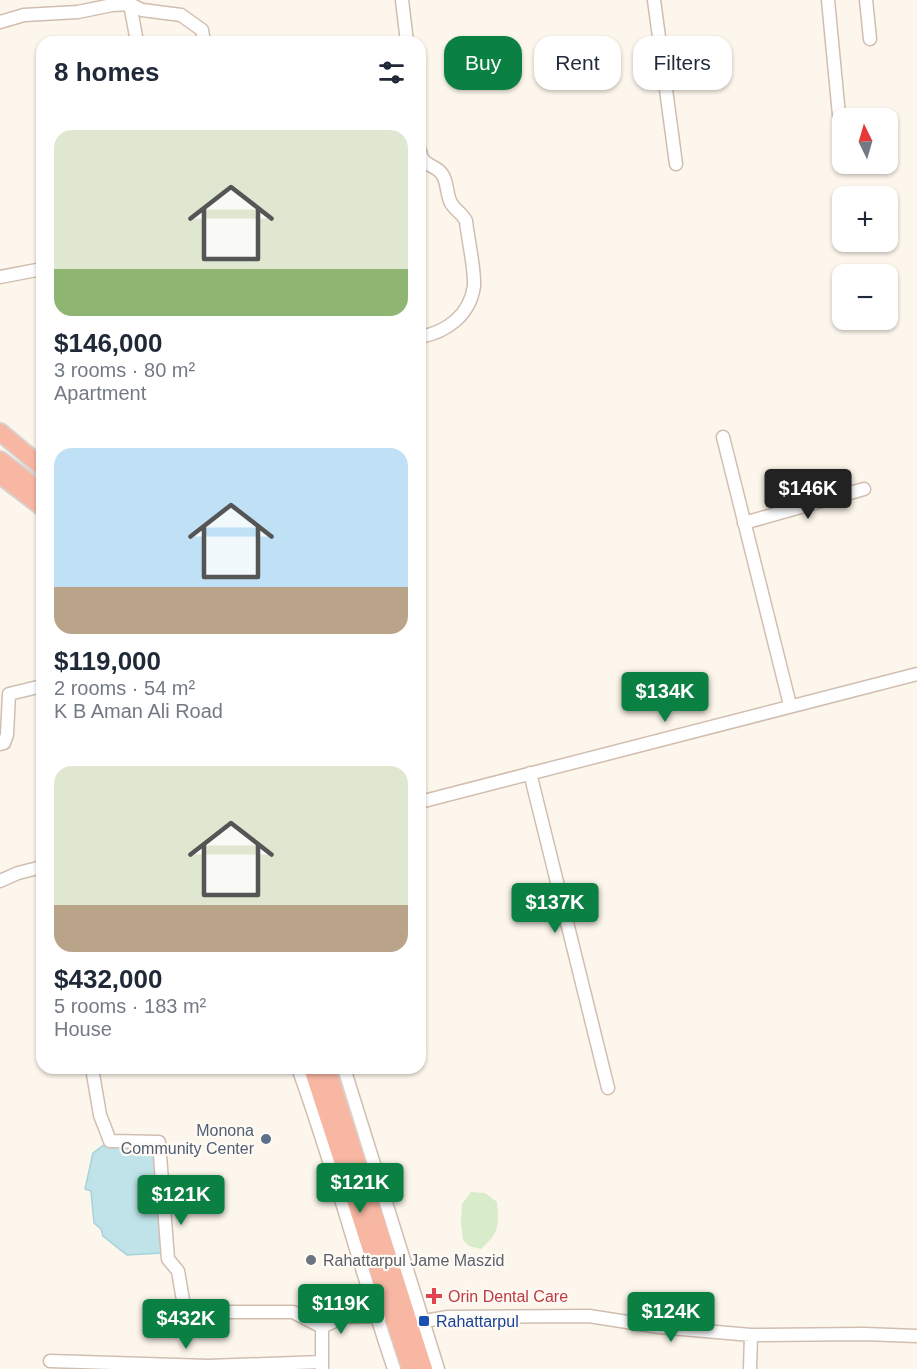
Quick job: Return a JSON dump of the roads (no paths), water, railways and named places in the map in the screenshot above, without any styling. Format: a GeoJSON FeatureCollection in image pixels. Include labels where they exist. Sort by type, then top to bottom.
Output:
{"type":"FeatureCollection","features":[{"type":"Feature","properties":{"kind":"highway"},"geometry":{"type":"LineString","coordinates":[[0,432],[36,462]]}},
{"type":"Feature","properties":{"kind":"highway"},"geometry":{"type":"LineString","coordinates":[[0,445],[36,473]]}},
{"type":"Feature","properties":{"kind":"highway"},"geometry":{"type":"LineString","coordinates":[[0,460],[36,487]]}},
{"type":"Feature","properties":{"kind":"highway"},"geometry":{"type":"LineString","coordinates":[[0,475],[36,502]]}},
{"type":"Feature","properties":{"kind":"highway"},"geometry":{"type":"LineString","coordinates":[[314,1074],[410,1369]]}},
{"type":"Feature","properties":{"kind":"highway"},"geometry":{"type":"LineString","coordinates":[[329,1074],[424,1369]]}},
{"type":"Feature","properties":{"kind":"street"},"geometry":{"type":"LineString","coordinates":[[402,0],[406,36]]}},
{"type":"Feature","properties":{"kind":"street"},"geometry":{"type":"LineString","coordinates":[[654,0],[676,164]]}},
{"type":"Feature","properties":{"kind":"street"},"geometry":{"type":"LineString","coordinates":[[828,0],[838,108]]}},
{"type":"Feature","properties":{"kind":"street"},"geometry":{"type":"LineString","coordinates":[[866,0],[870,39]]}},
{"type":"Feature","properties":{"kind":"street"},"geometry":{"type":"LineString","coordinates":[[0,22],[24,15],[78,12],[130,4],[142,10],[181,15],[202,30],[203,36]]}},
{"type":"Feature","properties":{"kind":"street"},"geometry":{"type":"LineString","coordinates":[[130,4],[136,36]]}},
{"type":"Feature","properties":{"kind":"street"},"geometry":{"type":"LineString","coordinates":[[426,164],[444,176],[450,202],[462,213],[466,221],[474,286],[469,305],[460,318],[444,330],[426,335]]}},
{"type":"Feature","properties":{"kind":"street"},"geometry":{"type":"LineString","coordinates":[[0,277],[36,270]]}},
{"type":"Feature","properties":{"kind":"street"},"geometry":{"type":"LineString","coordinates":[[723,438],[790,705]]}},
{"type":"Feature","properties":{"kind":"street"},"geometry":{"type":"LineString","coordinates":[[744,523],[864,489]]}},
{"type":"Feature","properties":{"kind":"street"},"geometry":{"type":"LineString","coordinates":[[426,800],[917,674]]}},
{"type":"Feature","properties":{"kind":"street"},"geometry":{"type":"LineString","coordinates":[[0,744],[4,743],[7,735],[9,694],[36,687]]}},
{"type":"Feature","properties":{"kind":"street"},"geometry":{"type":"LineString","coordinates":[[530,773],[608,1088]]}},
{"type":"Feature","properties":{"kind":"street"},"geometry":{"type":"LineString","coordinates":[[0,881],[36,868]]}},
{"type":"Feature","properties":{"kind":"street"},"geometry":{"type":"LineString","coordinates":[[93,1074],[100,1115],[110,1140],[159,1142],[168,1259],[178,1271],[185,1312],[293,1312],[322,1327]]}},
{"type":"Feature","properties":{"kind":"street"},"geometry":{"type":"LineString","coordinates":[[300,1074],[381,1316],[394,1369]]}},
{"type":"Feature","properties":{"kind":"street"},"geometry":{"type":"LineString","coordinates":[[346,1074],[420,1320],[438,1369]]}},
{"type":"Feature","properties":{"kind":"street"},"geometry":{"type":"LineString","coordinates":[[322,1327],[343,1317],[381,1316]]}},
{"type":"Feature","properties":{"kind":"street"},"geometry":{"type":"LineString","coordinates":[[420,1320],[448,1317],[589,1316],[659,1327],[751,1335],[917,1336]]}},
{"type":"Feature","properties":{"kind":"street"},"geometry":{"type":"LineString","coordinates":[[50,1361],[182,1367],[322,1366],[322,1327]]}},
{"type":"Feature","properties":{"kind":"street"},"geometry":{"type":"LineString","coordinates":[[750,1369],[751,1335]]}},
{"type":"Feature","properties":{"kind":"water"},"geometry":{"type":"Polygon","coordinates":[[[108,1142],[154,1144],[162,1253],[127,1255],[103,1236],[101,1229],[94,1223],[91,1191],[85,1189],[93,1153],[108,1142]]]}},
{"type":"Feature","properties":{"kind":"place","name":"Monona Community Center"},"geometry":{"type":"Point","coordinates":[266,1139]}},
{"type":"Feature","properties":{"kind":"place","name":"Rahattarpul Jame Maszid"},"geometry":{"type":"Point","coordinates":[311,1260]}},
{"type":"Feature","properties":{"kind":"place","name":"Orin Dental Care"},"geometry":{"type":"Point","coordinates":[434,1296]}},
{"type":"Feature","properties":{"kind":"place","name":"Rahattarpul"},"geometry":{"type":"Point","coordinates":[424,1321]}}]}
